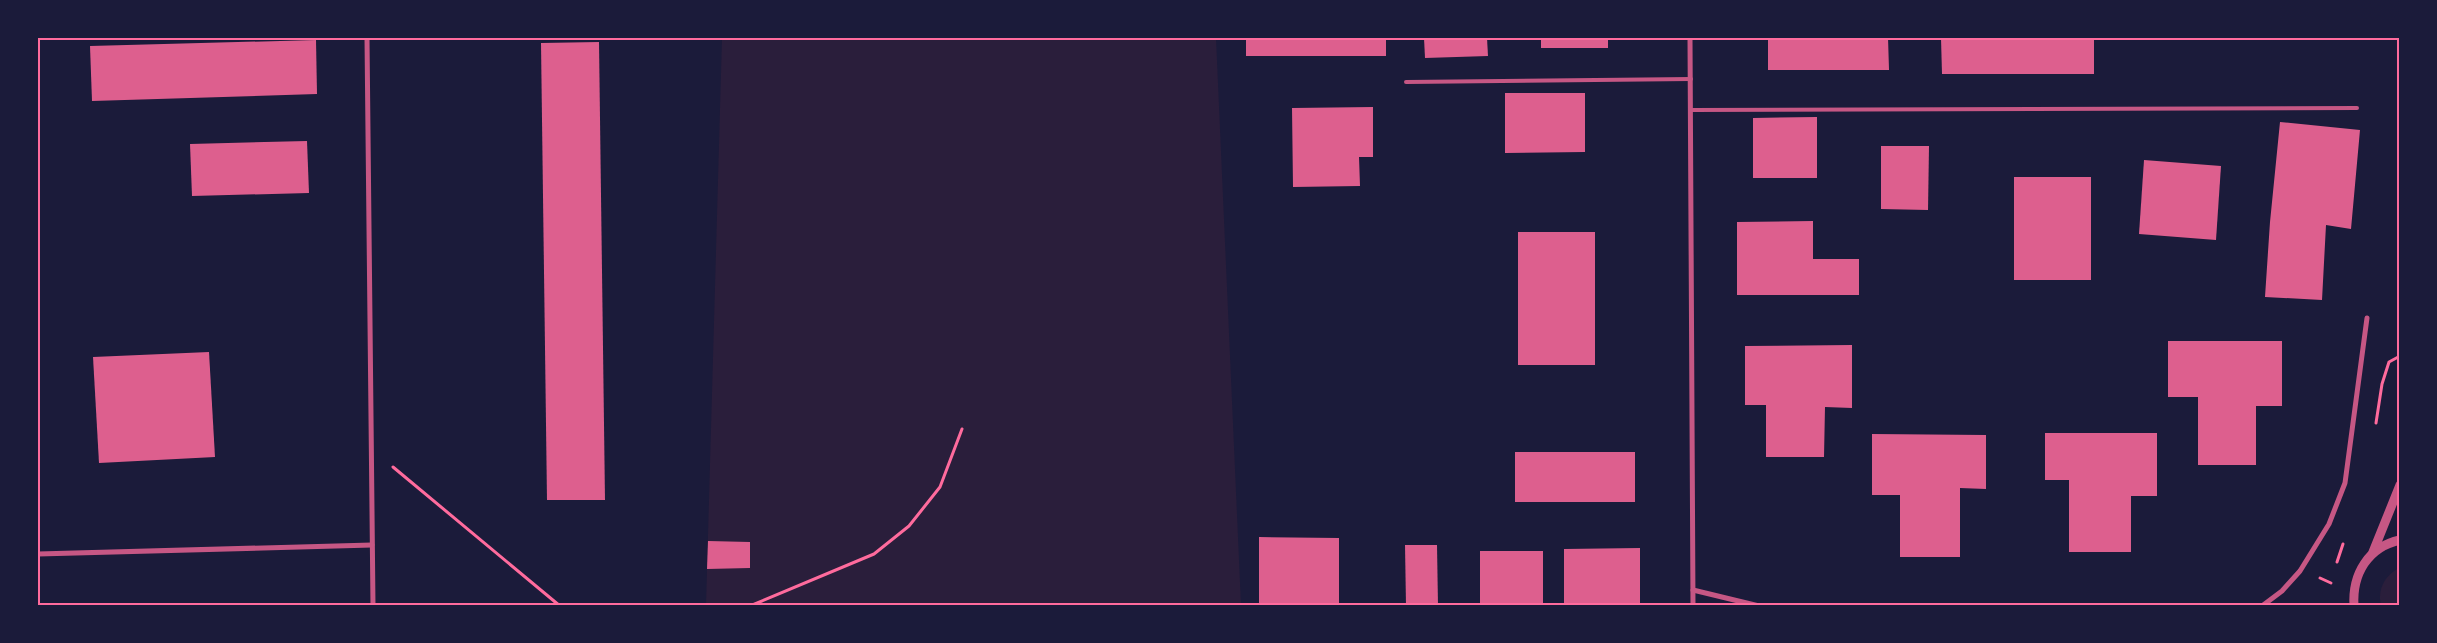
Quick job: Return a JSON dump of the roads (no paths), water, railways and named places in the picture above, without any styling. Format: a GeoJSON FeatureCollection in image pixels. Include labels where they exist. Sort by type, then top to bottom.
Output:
{"type":"FeatureCollection","features":[{"type":"Feature","properties":{"kind":"street"},"geometry":{"type":"LineString","coordinates":[[367,38],[373,606]]}},
{"type":"Feature","properties":{"kind":"street"},"geometry":{"type":"LineString","coordinates":[[1690,38],[1692,110],[1693,606]]}},
{"type":"Feature","properties":{"kind":"street"},"geometry":{"type":"LineString","coordinates":[[2262,606],[2282,592],[2300,571],[2329,524],[2345,484],[2367,318]]}},
{"type":"Feature","properties":{"kind":"street"},"geometry":{"type":"LineString","coordinates":[[2354,606],[2354,585],[2361,567],[2373,552],[2400,485]]}},
{"type":"Feature","properties":{"kind":"street"},"geometry":{"type":"LineString","coordinates":[[2373,552],[2389,542],[2400,540]]}},
{"type":"Feature","properties":{"kind":"street"},"geometry":{"type":"LineString","coordinates":[[38,554],[372,546]]}},
{"type":"Feature","properties":{"kind":"street"},"geometry":{"type":"LineString","coordinates":[[1693,590],[1759,606]]}},
{"type":"Feature","properties":{"kind":"lane"},"geometry":{"type":"LineString","coordinates":[[1406,82],[1691,79]]}},
{"type":"Feature","properties":{"kind":"lane"},"geometry":{"type":"LineString","coordinates":[[1692,110],[2357,108]]}}]}
